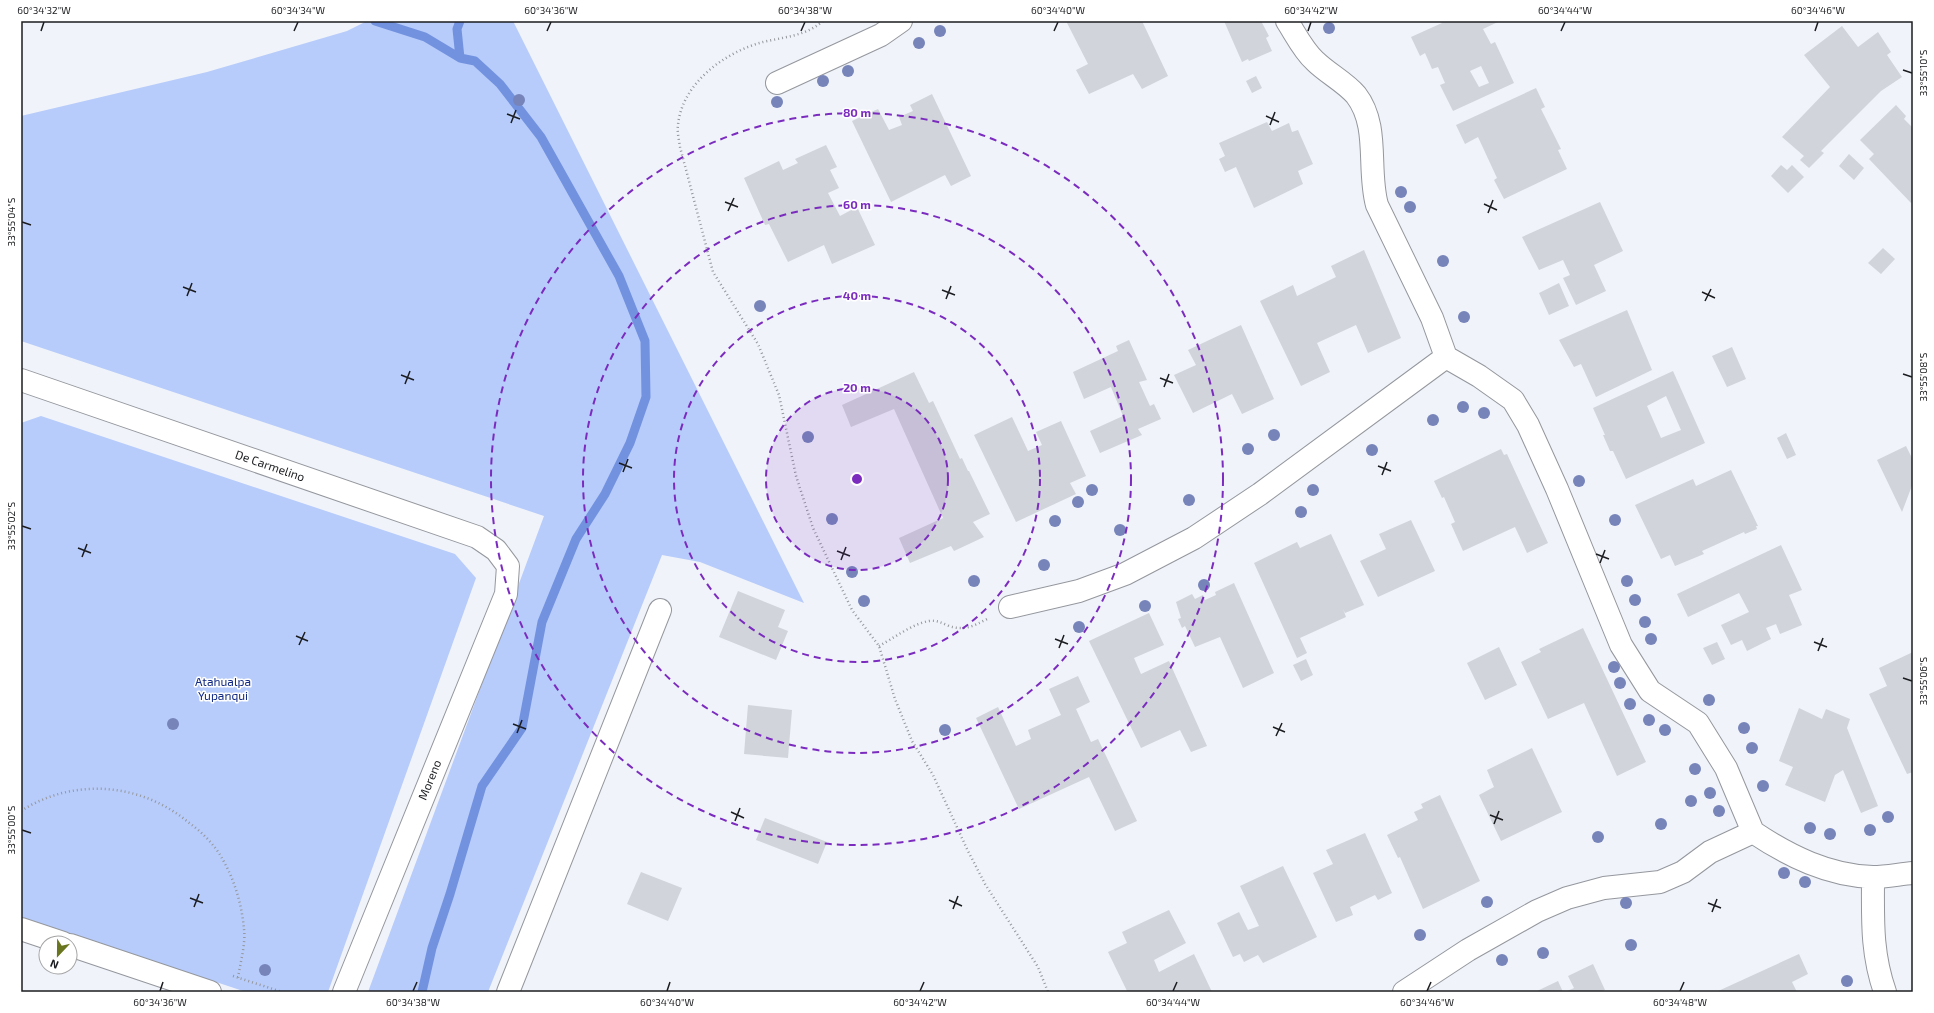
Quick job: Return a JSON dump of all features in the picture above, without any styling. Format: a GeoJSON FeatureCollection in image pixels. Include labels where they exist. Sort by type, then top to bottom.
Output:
{"type":"FeatureCollection","features":[{"type":"Feature","properties":{"kind":"street"},"geometry":{"type":"LineString","coordinates":[[777,83],[882,35],[902,21]]}},
{"type":"Feature","properties":{"kind":"street"},"geometry":{"type":"LineString","coordinates":[[1287,21],[1302,45],[1315,61],[1356,94],[1365,113],[1372,135],[1372,189],[1377,205],[1432,318],[1446,357],[1479,376],[1513,400],[1528,424],[1557,489],[1621,645],[1650,691],[1698,723],[1726,768],[1753,832],[1803,861],[1840,872],[1873,877],[1913,873]]}},
{"type":"Feature","properties":{"kind":"street"},"geometry":{"type":"LineString","coordinates":[[1010,607],[1079,591],[1125,574],[1194,538],[1260,494],[1446,357]]}},
{"type":"Feature","properties":{"kind":"street","name":"De Carmelino"},"geometry":{"type":"LineString","coordinates":[[21,380],[477,537],[496,550],[508,566]]}},
{"type":"Feature","properties":{"kind":"street","name":"Moreno"},"geometry":{"type":"LineString","coordinates":[[344,992],[506,594],[508,566]]}},
{"type":"Feature","properties":{"kind":"street"},"geometry":{"type":"LineString","coordinates":[[508,992],[660,610]]}},
{"type":"Feature","properties":{"kind":"street"},"geometry":{"type":"LineString","coordinates":[[1404,992],[1468,950],[1537,912],[1567,898],[1604,888],[1660,882],[1683,872],[1710,852],[1753,832]]}},
{"type":"Feature","properties":{"kind":"street"},"geometry":{"type":"LineString","coordinates":[[1873,877],[1874,942],[1878,971],[1885,992]]}},
{"type":"Feature","properties":{"kind":"street"},"geometry":{"type":"LineString","coordinates":[[21,929],[39,935]]}},
{"type":"Feature","properties":{"kind":"street"},"geometry":{"type":"LineString","coordinates":[[78,948],[210,992]]}},
{"type":"Feature","properties":{"kind":"path"},"geometry":{"type":"LineString","coordinates":[[823,21],[803,33],[762,42],[735,51],[711,68],[695,84],[684,105],[678,125],[680,146],[714,272],[758,344],[779,394],[796,476],[813,528],[852,610],[879,646],[895,699],[912,741],[933,775],[966,850],[1038,967],[1048,992]]}},
{"type":"Feature","properties":{"kind":"path"},"geometry":{"type":"LineString","coordinates":[[879,646],[921,623],[940,621],[958,628],[974,627],[1010,607]]}},
{"type":"Feature","properties":{"kind":"path"},"geometry":{"type":"LineString","coordinates":[[21,811],[33,803],[72,791],[112,789],[143,795],[173,810],[206,838],[223,859],[237,892],[245,931],[238,978]]}},
{"type":"Feature","properties":{"kind":"green space"},"geometry":{"type":"Polygon","coordinates":[[[367,21],[513,21],[804,603],[700,562],[662,555],[488,992],[368,992],[544,516],[21,341],[21,116],[207,72],[347,31],[367,21]]]}},
{"type":"Feature","properties":{"kind":"green space","name":"Atahualpa Yupanqui"},"geometry":{"type":"Polygon","coordinates":[[[41,416],[455,554],[476,578],[328,992],[246,992],[21,917],[21,423],[41,416]]]}},
{"type":"Feature","properties":{"kind":"building"},"geometry":{"type":"Polygon","coordinates":[[[1066,21],[1142,21],[1168,76],[1142,89],[1133,74],[1089,94],[1076,70],[1088,64],[1066,21]]]}},
{"type":"Feature","properties":{"kind":"building"},"geometry":{"type":"Polygon","coordinates":[[[1224,21],[1261,21],[1269,36],[1266,38],[1272,51],[1249,61],[1248,59],[1242,62],[1224,21]]]}},
{"type":"Feature","properties":{"kind":"building"},"geometry":{"type":"Polygon","coordinates":[[[1441,21],[1500,21],[1483,29],[1491,44],[1495,42],[1514,83],[1453,111],[1440,85],[1445,83],[1438,67],[1432,69],[1425,53],[1420,56],[1411,37],[1442,23],[1441,21]],[[1481,66],[1470,71],[1479,87],[1489,83],[1481,66]]]}},
{"type":"Feature","properties":{"kind":"building"},"geometry":{"type":"Polygon","coordinates":[[[1842,26],[1858,47],[1878,32],[1891,52],[1887,55],[1902,77],[1881,91],[1821,151],[1824,153],[1809,168],[1800,160],[1804,156],[1782,137],[1830,87],[1804,55],[1842,26]]]}},
{"type":"Feature","properties":{"kind":"building"},"geometry":{"type":"Polygon","coordinates":[[[1256,76],[1262,88],[1252,93],[1246,81],[1256,76]]]}},
{"type":"Feature","properties":{"kind":"building"},"geometry":{"type":"Polygon","coordinates":[[[1536,88],[1545,107],[1541,109],[1561,149],[1558,150],[1567,169],[1504,199],[1494,180],[1497,178],[1478,137],[1465,144],[1456,125],[1536,88]]]}},
{"type":"Feature","properties":{"kind":"building"},"geometry":{"type":"Polygon","coordinates":[[[932,94],[971,176],[951,186],[945,175],[891,202],[852,121],[878,109],[889,130],[902,125],[899,117],[913,111],[910,105],[932,94]]]}},
{"type":"Feature","properties":{"kind":"building"},"geometry":{"type":"Polygon","coordinates":[[[1896,105],[1906,116],[1904,119],[1913,128],[1913,201],[1911,203],[1869,159],[1874,154],[1860,140],[1896,105]]]}},
{"type":"Feature","properties":{"kind":"building"},"geometry":{"type":"Polygon","coordinates":[[[1267,122],[1272,131],[1289,123],[1292,132],[1298,130],[1313,164],[1298,171],[1303,184],[1254,208],[1236,167],[1225,172],[1219,159],[1225,156],[1219,143],[1267,122]]]}},
{"type":"Feature","properties":{"kind":"building"},"geometry":{"type":"Polygon","coordinates":[[[826,145],[837,167],[830,170],[839,188],[828,193],[840,216],[857,207],[875,245],[832,264],[824,245],[788,262],[769,224],[765,225],[744,178],[779,161],[783,170],[798,163],[795,159],[826,145]]]}},
{"type":"Feature","properties":{"kind":"building"},"geometry":{"type":"Polygon","coordinates":[[[1849,154],[1864,168],[1854,180],[1839,166],[1849,154]]]}},
{"type":"Feature","properties":{"kind":"building"},"geometry":{"type":"Polygon","coordinates":[[[1781,165],[1787,170],[1792,165],[1804,177],[1788,193],[1771,176],[1781,165]]]}},
{"type":"Feature","properties":{"kind":"building"},"geometry":{"type":"Polygon","coordinates":[[[1600,202],[1623,251],[1594,265],[1606,291],[1576,305],[1563,278],[1570,275],[1563,260],[1539,270],[1522,237],[1600,202]]]}},
{"type":"Feature","properties":{"kind":"building"},"geometry":{"type":"Polygon","coordinates":[[[1883,248],[1895,259],[1881,274],[1868,263],[1883,248]]]}},
{"type":"Feature","properties":{"kind":"building"},"geometry":{"type":"Polygon","coordinates":[[[1364,250],[1401,338],[1368,353],[1356,325],[1317,343],[1330,372],[1301,386],[1260,301],[1293,285],[1297,296],[1336,277],[1331,266],[1364,250]]]}},
{"type":"Feature","properties":{"kind":"building"},"geometry":{"type":"Polygon","coordinates":[[[1559,283],[1569,306],[1549,315],[1539,293],[1559,283]]]}},
{"type":"Feature","properties":{"kind":"building"},"geometry":{"type":"Polygon","coordinates":[[[1627,310],[1652,370],[1596,397],[1581,364],[1574,367],[1559,340],[1627,310]]]}},
{"type":"Feature","properties":{"kind":"building"},"geometry":{"type":"Polygon","coordinates":[[[1241,325],[1274,399],[1242,414],[1232,394],[1193,413],[1174,375],[1196,365],[1188,350],[1241,325]]]}},
{"type":"Feature","properties":{"kind":"building"},"geometry":{"type":"Polygon","coordinates":[[[1129,340],[1147,380],[1139,382],[1150,406],[1154,404],[1161,419],[1138,429],[1142,435],[1100,453],[1090,431],[1123,416],[1111,387],[1084,399],[1073,372],[1118,351],[1116,346],[1129,340]]]}},
{"type":"Feature","properties":{"kind":"building"},"geometry":{"type":"Polygon","coordinates":[[[1732,347],[1746,379],[1727,387],[1712,356],[1732,347]]]}},
{"type":"Feature","properties":{"kind":"building"},"geometry":{"type":"Polygon","coordinates":[[[1673,371],[1705,443],[1626,479],[1613,451],[1610,451],[1603,435],[1605,435],[1593,408],[1673,371]],[[1666,396],[1647,406],[1661,438],[1681,430],[1666,396]]]}},
{"type":"Feature","properties":{"kind":"building"},"geometry":{"type":"Polygon","coordinates":[[[914,372],[929,403],[933,401],[960,459],[962,458],[990,514],[973,522],[984,537],[954,551],[951,546],[910,563],[899,538],[943,518],[894,409],[851,427],[842,405],[914,372]]]}},
{"type":"Feature","properties":{"kind":"building"},"geometry":{"type":"Polygon","coordinates":[[[1012,417],[1028,451],[1042,445],[1036,432],[1061,421],[1086,476],[1070,483],[1076,494],[1016,522],[974,435],[1012,417]]]}},
{"type":"Feature","properties":{"kind":"building"},"geometry":{"type":"Polygon","coordinates":[[[1786,433],[1796,455],[1787,459],[1777,438],[1786,433]]]}},
{"type":"Feature","properties":{"kind":"building"},"geometry":{"type":"Polygon","coordinates":[[[1906,446],[1913,460],[1913,483],[1902,512],[1877,460],[1906,446]]]}},
{"type":"Feature","properties":{"kind":"building"},"geometry":{"type":"Polygon","coordinates":[[[1501,449],[1504,455],[1507,454],[1548,543],[1527,553],[1515,527],[1463,551],[1451,524],[1455,522],[1444,497],[1442,498],[1434,481],[1501,449]]]}},
{"type":"Feature","properties":{"kind":"building"},"geometry":{"type":"Polygon","coordinates":[[[1731,470],[1758,526],[1756,526],[1757,529],[1745,534],[1744,532],[1702,551],[1704,554],[1675,566],[1670,555],[1661,559],[1635,505],[1693,479],[1696,486],[1731,470]]]}},
{"type":"Feature","properties":{"kind":"building"},"geometry":{"type":"Polygon","coordinates":[[[1411,520],[1435,571],[1378,597],[1360,561],[1386,549],[1379,534],[1411,520]]]}},
{"type":"Feature","properties":{"kind":"building"},"geometry":{"type":"Polygon","coordinates":[[[1331,534],[1364,605],[1345,613],[1343,609],[1346,617],[1300,638],[1307,653],[1297,658],[1254,563],[1297,542],[1300,548],[1331,534]]]}},
{"type":"Feature","properties":{"kind":"building"},"geometry":{"type":"Polygon","coordinates":[[[1781,545],[1802,590],[1789,595],[1802,625],[1780,634],[1776,624],[1766,628],[1771,639],[1747,651],[1742,640],[1731,645],[1721,625],[1749,612],[1739,593],[1688,617],[1677,594],[1781,545]]]}},
{"type":"Feature","properties":{"kind":"building"},"geometry":{"type":"Polygon","coordinates":[[[1234,583],[1274,673],[1243,688],[1220,637],[1195,647],[1185,626],[1182,628],[1178,619],[1181,618],[1176,602],[1192,594],[1195,599],[1203,595],[1205,600],[1216,595],[1215,592],[1234,583]]]}},
{"type":"Feature","properties":{"kind":"building"},"geometry":{"type":"Polygon","coordinates":[[[738,591],[785,610],[778,627],[788,631],[776,660],[719,637],[738,591]]]}},
{"type":"Feature","properties":{"kind":"building"},"geometry":{"type":"Polygon","coordinates":[[[1149,613],[1164,645],[1134,658],[1141,674],[1169,661],[1207,746],[1191,752],[1180,730],[1141,748],[1089,641],[1149,613]]]}},
{"type":"Feature","properties":{"kind":"building"},"geometry":{"type":"Polygon","coordinates":[[[1583,628],[1646,762],[1617,776],[1584,703],[1548,719],[1521,662],[1541,652],[1539,649],[1583,628]]]}},
{"type":"Feature","properties":{"kind":"building"},"geometry":{"type":"Polygon","coordinates":[[[1717,642],[1725,659],[1712,665],[1703,648],[1717,642]]]}},
{"type":"Feature","properties":{"kind":"building"},"geometry":{"type":"Polygon","coordinates":[[[1499,647],[1517,685],[1485,700],[1467,663],[1499,647]]]}},
{"type":"Feature","properties":{"kind":"building"},"geometry":{"type":"Polygon","coordinates":[[[1913,652],[1913,772],[1907,774],[1869,694],[1887,686],[1879,668],[1913,652]]]}},
{"type":"Feature","properties":{"kind":"building"},"geometry":{"type":"Polygon","coordinates":[[[1306,659],[1313,675],[1301,681],[1293,665],[1306,659]]]}},
{"type":"Feature","properties":{"kind":"building"},"geometry":{"type":"Polygon","coordinates":[[[1078,676],[1090,702],[1076,709],[1091,742],[1098,739],[1137,821],[1115,831],[1089,777],[1019,809],[976,718],[998,707],[1016,746],[1031,739],[1028,730],[1061,715],[1049,689],[1078,676]]]}},
{"type":"Feature","properties":{"kind":"building"},"geometry":{"type":"Polygon","coordinates":[[[748,705],[792,710],[788,758],[744,754],[748,705]]]}},
{"type":"Feature","properties":{"kind":"building"},"geometry":{"type":"Polygon","coordinates":[[[1799,708],[1822,719],[1826,709],[1850,719],[1847,728],[1878,806],[1861,813],[1843,770],[1835,775],[1825,802],[1785,785],[1793,767],[1779,761],[1799,708]]]}},
{"type":"Feature","properties":{"kind":"building"},"geometry":{"type":"Polygon","coordinates":[[[1532,748],[1562,812],[1501,841],[1479,795],[1494,787],[1487,770],[1532,748]]]}},
{"type":"Feature","properties":{"kind":"building"},"geometry":{"type":"Polygon","coordinates":[[[1440,795],[1480,881],[1423,909],[1400,857],[1398,858],[1387,835],[1418,820],[1414,812],[1423,808],[1421,804],[1440,795]]]}},
{"type":"Feature","properties":{"kind":"building"},"geometry":{"type":"Polygon","coordinates":[[[765,818],[827,842],[818,864],[756,840],[765,818]]]}},
{"type":"Feature","properties":{"kind":"building"},"geometry":{"type":"Polygon","coordinates":[[[1365,833],[1392,893],[1378,900],[1375,895],[1350,907],[1353,915],[1336,922],[1313,873],[1333,864],[1326,850],[1365,833]]]}},
{"type":"Feature","properties":{"kind":"building"},"geometry":{"type":"Polygon","coordinates":[[[1283,866],[1317,937],[1263,963],[1258,955],[1244,962],[1240,954],[1233,957],[1217,923],[1239,912],[1248,930],[1259,926],[1240,886],[1283,866]]]}},
{"type":"Feature","properties":{"kind":"building"},"geometry":{"type":"Polygon","coordinates":[[[641,872],[682,888],[668,921],[627,904],[641,872]]]}},
{"type":"Feature","properties":{"kind":"building"},"geometry":{"type":"Polygon","coordinates":[[[1169,910],[1186,943],[1154,960],[1159,972],[1194,954],[1212,992],[1125,992],[1127,991],[1108,952],[1127,943],[1122,932],[1169,910]]]}},
{"type":"Feature","properties":{"kind":"building"},"geometry":{"type":"Polygon","coordinates":[[[1799,954],[1808,974],[1792,982],[1797,992],[1716,992],[1799,954]]]}},
{"type":"Feature","properties":{"kind":"building"},"geometry":{"type":"Polygon","coordinates":[[[1593,964],[1605,990],[1600,992],[1565,992],[1574,988],[1568,976],[1593,964]]]}},
{"type":"Feature","properties":{"kind":"building"},"geometry":{"type":"Polygon","coordinates":[[[1558,981],[1563,992],[1535,992],[1558,981]]]}},
{"type":"Feature","properties":{"kind":"waterway"},"geometry":{"type":"LineString","coordinates":[[375,21],[425,37],[460,58],[475,61],[500,84],[541,137],[619,276],[645,341],[646,397],[630,443],[605,494],[576,539],[542,622],[522,728],[482,786],[450,894],[432,948],[422,992]]}},
{"type":"Feature","properties":{"kind":"waterway"},"geometry":{"type":"LineString","coordinates":[[460,21],[457,29],[460,58]]}}]}
